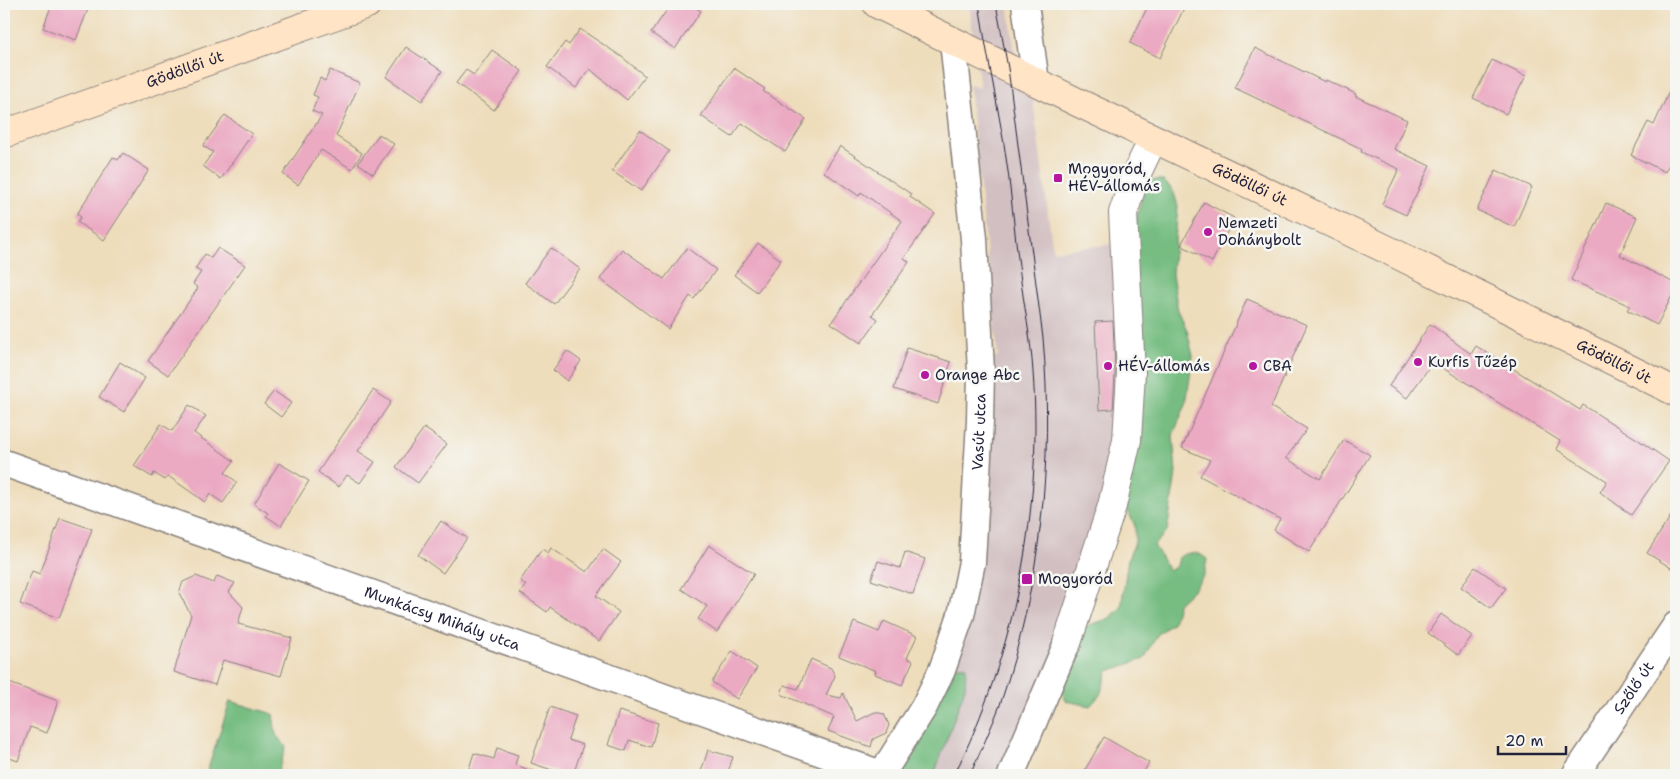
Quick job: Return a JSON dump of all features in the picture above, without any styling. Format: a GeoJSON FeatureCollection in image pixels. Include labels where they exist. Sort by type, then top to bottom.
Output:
{"type":"FeatureCollection","features":[{"type":"Feature","properties":{"kind":"main road","name":"Gödöllői út"},"geometry":{"type":"LineString","coordinates":[[4,134],[367,4]]}},
{"type":"Feature","properties":{"kind":"main road","name":"Gödöllői út"},"geometry":{"type":"LineString","coordinates":[[877,4],[1153,139],[1386,249],[1676,392]]}},
{"type":"Feature","properties":{"kind":"street"},"geometry":{"type":"LineString","coordinates":[[1025,4],[1036,82]]}},
{"type":"Feature","properties":{"kind":"street","name":"Vasút utca"},"geometry":{"type":"LineString","coordinates":[[881,775],[924,707],[942,670],[961,615],[972,562],[982,371],[974,239],[953,41]]}},
{"type":"Feature","properties":{"kind":"street"},"geometry":{"type":"LineString","coordinates":[[1011,775],[1067,643],[1112,506],[1128,440],[1131,373],[1122,213],[1135,177],[1153,139]]}},
{"type":"Feature","properties":{"kind":"street","name":"Munkácsy Mihály utca"},"geometry":{"type":"LineString","coordinates":[[4,463],[881,775]]}},
{"type":"Feature","properties":{"kind":"street","name":"Szőlő út"},"geometry":{"type":"LineString","coordinates":[[1575,775],[1676,625]]}},
{"type":"Feature","properties":{"kind":"shaded area"},"geometry":{"type":"Polygon","coordinates":[[[969,4],[1008,4],[1020,92],[1033,100],[1053,251],[1112,244],[1124,432],[1070,613],[1004,775],[934,775],[965,688],[954,666],[987,357],[998,357],[969,85],[980,88],[969,4]]]}},
{"type":"Feature","properties":{"kind":"green space"},"geometry":{"type":"Polygon","coordinates":[[[1150,180],[1162,180],[1173,190],[1178,206],[1172,274],[1178,311],[1187,330],[1193,356],[1186,404],[1173,435],[1176,473],[1167,532],[1154,545],[1169,571],[1177,566],[1179,557],[1187,554],[1197,553],[1207,559],[1204,575],[1194,589],[1178,604],[1173,623],[1157,635],[1144,659],[1108,671],[1100,695],[1090,706],[1066,701],[1056,679],[1080,628],[1108,619],[1121,608],[1128,559],[1135,542],[1135,526],[1127,509],[1126,486],[1135,225],[1141,200],[1150,180]]]}},
{"type":"Feature","properties":{"kind":"green space"},"geometry":{"type":"Polygon","coordinates":[[[954,666],[966,666],[965,688],[934,775],[894,775],[954,666]]]}},
{"type":"Feature","properties":{"kind":"green space"},"geometry":{"type":"Polygon","coordinates":[[[230,701],[273,714],[276,735],[286,747],[277,775],[206,775],[230,701]]]}},
{"type":"Feature","properties":{"kind":"building"},"geometry":{"type":"Polygon","coordinates":[[[52,4],[90,4],[76,40],[43,28],[52,4]]]}},
{"type":"Feature","properties":{"kind":"building"},"geometry":{"type":"Polygon","coordinates":[[[671,4],[690,4],[701,11],[675,49],[651,33],[671,4]]]}},
{"type":"Feature","properties":{"kind":"building"},"geometry":{"type":"Polygon","coordinates":[[[1149,4],[1186,4],[1160,58],[1130,43],[1149,4]]]}},
{"type":"Feature","properties":{"kind":"building"},"geometry":{"type":"Polygon","coordinates":[[[580,29],[622,57],[645,76],[627,100],[590,69],[576,88],[547,67],[565,42],[569,45],[580,29]]]}},
{"type":"Feature","properties":{"kind":"building"},"geometry":{"type":"Polygon","coordinates":[[[406,47],[442,71],[422,101],[386,77],[406,47]]]}},
{"type":"Feature","properties":{"kind":"building"},"geometry":{"type":"Polygon","coordinates":[[[1255,48],[1325,82],[1326,80],[1356,94],[1355,96],[1407,120],[1394,149],[1430,166],[1406,215],[1382,204],[1399,169],[1361,152],[1362,149],[1235,88],[1255,48]]]}},
{"type":"Feature","properties":{"kind":"building"},"geometry":{"type":"Polygon","coordinates":[[[492,50],[522,71],[494,110],[456,83],[466,70],[474,75],[492,50]]]}},
{"type":"Feature","properties":{"kind":"building"},"geometry":{"type":"Polygon","coordinates":[[[1492,60],[1526,76],[1506,114],[1473,98],[1492,60]]]}},
{"type":"Feature","properties":{"kind":"building"},"geometry":{"type":"Polygon","coordinates":[[[734,68],[765,89],[763,91],[806,119],[785,152],[742,123],[732,137],[701,116],[734,68]]]}},
{"type":"Feature","properties":{"kind":"building"},"geometry":{"type":"Polygon","coordinates":[[[330,70],[360,83],[336,136],[362,153],[352,169],[321,150],[298,185],[283,174],[322,115],[312,111],[318,97],[313,95],[320,78],[325,81],[330,70]]]}},
{"type":"Feature","properties":{"kind":"building"},"geometry":{"type":"Polygon","coordinates":[[[1676,76],[1676,150],[1665,172],[1631,155],[1648,122],[1654,125],[1676,76]]]}},
{"type":"Feature","properties":{"kind":"building"},"geometry":{"type":"Polygon","coordinates":[[[225,115],[252,134],[221,179],[203,166],[213,152],[203,146],[225,115]]]}},
{"type":"Feature","properties":{"kind":"building"},"geometry":{"type":"Polygon","coordinates":[[[640,130],[669,151],[641,191],[612,171],[640,130]]]}},
{"type":"Feature","properties":{"kind":"building"},"geometry":{"type":"Polygon","coordinates":[[[379,134],[394,144],[373,174],[358,163],[379,134]]]}},
{"type":"Feature","properties":{"kind":"building"},"geometry":{"type":"Polygon","coordinates":[[[840,146],[911,194],[910,197],[935,214],[904,258],[909,262],[872,315],[878,319],[861,343],[831,323],[902,221],[861,192],[859,196],[824,172],[840,146]]]}},
{"type":"Feature","properties":{"kind":"building"},"geometry":{"type":"Polygon","coordinates":[[[123,153],[149,170],[104,240],[77,222],[81,217],[77,214],[113,157],[118,160],[123,153]]]}},
{"type":"Feature","properties":{"kind":"building"},"geometry":{"type":"Polygon","coordinates":[[[1496,170],[1532,187],[1514,227],[1477,210],[1496,170]]]}},
{"type":"Feature","properties":{"kind":"building","name":"Nemzeti Dohánybolt"},"geometry":{"type":"Polygon","coordinates":[[[1204,202],[1234,218],[1212,262],[1181,245],[1204,202]]]}},
{"type":"Feature","properties":{"kind":"building"},"geometry":{"type":"Polygon","coordinates":[[[1606,203],[1637,217],[1620,255],[1676,284],[1676,288],[1657,325],[1627,310],[1630,306],[1571,280],[1606,203]]]}},
{"type":"Feature","properties":{"kind":"building"},"geometry":{"type":"Polygon","coordinates":[[[758,243],[781,260],[757,292],[734,275],[758,243]]]}},
{"type":"Feature","properties":{"kind":"building"},"geometry":{"type":"Polygon","coordinates":[[[218,248],[245,265],[168,375],[148,361],[198,288],[193,284],[201,272],[195,269],[205,254],[211,258],[218,248]]]}},
{"type":"Feature","properties":{"kind":"building"},"geometry":{"type":"Polygon","coordinates":[[[551,248],[580,269],[554,304],[525,283],[551,248]]]}},
{"type":"Feature","properties":{"kind":"building"},"geometry":{"type":"Polygon","coordinates":[[[687,248],[716,270],[694,299],[690,296],[668,329],[600,279],[622,249],[664,279],[687,248]]]}},
{"type":"Feature","properties":{"kind":"building","name":"CBA"},"geometry":{"type":"Polygon","coordinates":[[[1247,299],[1307,325],[1271,407],[1307,429],[1286,458],[1320,479],[1344,440],[1370,455],[1309,552],[1274,530],[1280,519],[1200,476],[1210,460],[1182,448],[1247,299]]]}},
{"type":"Feature","properties":{"kind":"building","name":"HÉV-állomás"},"geometry":{"type":"Polygon","coordinates":[[[1113,321],[1115,373],[1113,409],[1099,410],[1095,322],[1113,321]]]}},
{"type":"Feature","properties":{"kind":"building"},"geometry":{"type":"Polygon","coordinates":[[[1430,324],[1471,354],[1476,346],[1580,410],[1583,405],[1669,461],[1631,515],[1600,492],[1607,481],[1556,449],[1560,441],[1433,362],[1407,398],[1389,386],[1430,324]]]}},
{"type":"Feature","properties":{"kind":"building"},"geometry":{"type":"Polygon","coordinates":[[[907,348],[951,362],[938,404],[894,389],[907,348]]]}},
{"type":"Feature","properties":{"kind":"building"},"geometry":{"type":"Polygon","coordinates":[[[567,351],[581,361],[567,381],[553,370],[567,351]]]}},
{"type":"Feature","properties":{"kind":"building"},"geometry":{"type":"Polygon","coordinates":[[[120,362],[145,378],[124,412],[99,397],[120,362]]]}},
{"type":"Feature","properties":{"kind":"building"},"geometry":{"type":"Polygon","coordinates":[[[373,390],[391,402],[358,451],[375,462],[360,483],[347,475],[339,487],[318,472],[373,390]]]}},
{"type":"Feature","properties":{"kind":"building"},"geometry":{"type":"Polygon","coordinates":[[[274,391],[291,403],[281,417],[264,404],[274,391]]]}},
{"type":"Feature","properties":{"kind":"building"},"geometry":{"type":"Polygon","coordinates":[[[189,405],[206,416],[194,433],[234,461],[225,473],[237,482],[223,503],[210,494],[205,502],[168,476],[165,480],[154,473],[152,477],[134,466],[161,424],[172,431],[189,405]]]}},
{"type":"Feature","properties":{"kind":"building"},"geometry":{"type":"Polygon","coordinates":[[[424,428],[447,444],[418,483],[396,467],[424,428]]]}},
{"type":"Feature","properties":{"kind":"building"},"geometry":{"type":"Polygon","coordinates":[[[279,463],[309,481],[281,526],[266,516],[268,513],[254,504],[279,463]]]}},
{"type":"Feature","properties":{"kind":"building"},"geometry":{"type":"Polygon","coordinates":[[[1676,508],[1676,571],[1647,553],[1676,508]]]}},
{"type":"Feature","properties":{"kind":"building"},"geometry":{"type":"Polygon","coordinates":[[[60,518],[92,529],[59,618],[20,604],[32,571],[40,574],[60,518]]]}},
{"type":"Feature","properties":{"kind":"building"},"geometry":{"type":"Polygon","coordinates":[[[441,521],[467,538],[443,573],[418,555],[441,521]]]}},
{"type":"Feature","properties":{"kind":"building"},"geometry":{"type":"Polygon","coordinates":[[[709,545],[754,574],[717,632],[698,619],[707,606],[681,589],[709,545]]]}},
{"type":"Feature","properties":{"kind":"building"},"geometry":{"type":"Polygon","coordinates":[[[551,548],[587,572],[603,549],[621,562],[596,596],[619,612],[599,641],[550,607],[547,612],[520,593],[526,585],[520,581],[542,549],[548,553],[551,548]]]}},
{"type":"Feature","properties":{"kind":"building"},"geometry":{"type":"Polygon","coordinates":[[[905,552],[925,559],[913,594],[871,580],[878,561],[900,568],[905,552]]]}},
{"type":"Feature","properties":{"kind":"building"},"geometry":{"type":"Polygon","coordinates":[[[1475,567],[1506,588],[1491,608],[1461,587],[1475,567]]]}},
{"type":"Feature","properties":{"kind":"building"},"geometry":{"type":"Polygon","coordinates":[[[196,576],[214,583],[217,576],[235,583],[229,592],[243,607],[238,624],[292,638],[281,676],[223,660],[215,685],[174,672],[191,615],[179,593],[183,582],[196,576]]]}},
{"type":"Feature","properties":{"kind":"building"},"geometry":{"type":"Polygon","coordinates":[[[1441,614],[1472,636],[1458,655],[1428,633],[1441,614]]]}},
{"type":"Feature","properties":{"kind":"building"},"geometry":{"type":"Polygon","coordinates":[[[884,621],[917,636],[907,658],[913,661],[902,685],[875,674],[876,671],[839,656],[854,622],[879,632],[884,621]]]}},
{"type":"Feature","properties":{"kind":"building"},"geometry":{"type":"Polygon","coordinates":[[[732,651],[757,668],[737,699],[712,682],[732,651]]]}},
{"type":"Feature","properties":{"kind":"building"},"geometry":{"type":"Polygon","coordinates":[[[811,659],[831,668],[835,676],[826,695],[841,698],[843,693],[857,721],[875,712],[884,714],[889,725],[886,733],[873,739],[871,747],[828,731],[834,717],[781,694],[784,685],[798,689],[811,659]]]}},
{"type":"Feature","properties":{"kind":"building"},"geometry":{"type":"Polygon","coordinates":[[[4,681],[58,701],[47,733],[30,727],[18,761],[4,756],[4,681]]]}},
{"type":"Feature","properties":{"kind":"building"},"geometry":{"type":"Polygon","coordinates":[[[550,707],[576,716],[568,740],[583,745],[573,775],[567,775],[531,763],[550,707]]]}},
{"type":"Feature","properties":{"kind":"building"},"geometry":{"type":"Polygon","coordinates":[[[619,711],[658,723],[651,747],[629,740],[626,751],[608,745],[619,711]]]}},
{"type":"Feature","properties":{"kind":"building"},"geometry":{"type":"Polygon","coordinates":[[[1104,737],[1149,763],[1142,775],[1082,775],[1104,737]]]}},
{"type":"Feature","properties":{"kind":"building"},"geometry":{"type":"Polygon","coordinates":[[[497,748],[518,755],[515,765],[533,771],[533,775],[467,775],[474,753],[494,759],[497,748]]]}},
{"type":"Feature","properties":{"kind":"building"},"geometry":{"type":"Polygon","coordinates":[[[708,750],[733,757],[727,775],[700,775],[708,750]]]}},
{"type":"Feature","properties":{"kind":"tram line"},"geometry":{"type":"LineString","coordinates":[[954,775],[975,728],[993,680],[1008,630],[1020,579],[1028,527],[1035,423],[1031,347],[1001,126],[979,4]]}},
{"type":"Feature","properties":{"kind":"tram line"},"geometry":{"type":"LineString","coordinates":[[970,775],[1000,705],[1025,615],[1041,524],[1047,431],[1043,338],[1008,68],[996,4]]}},
{"type":"Feature","properties":{"kind":"place","name":"Mogyoród, HÉV-állomás"},"geometry":{"type":"Point","coordinates":[1058,178]}},
{"type":"Feature","properties":{"kind":"place","name":"Nemzeti Dohánybolt"},"geometry":{"type":"Point","coordinates":[1208,232]}},
{"type":"Feature","properties":{"kind":"place","name":"Kurfis Tűzép"},"geometry":{"type":"Point","coordinates":[1418,362]}},
{"type":"Feature","properties":{"kind":"place","name":"HÉV-állomás"},"geometry":{"type":"Point","coordinates":[1108,366]}},
{"type":"Feature","properties":{"kind":"place","name":"CBA"},"geometry":{"type":"Point","coordinates":[1253,366]}},
{"type":"Feature","properties":{"kind":"place","name":"Orange Abc"},"geometry":{"type":"Point","coordinates":[925,375]}},
{"type":"Feature","properties":{"kind":"place","name":"Mogyoród"},"geometry":{"type":"Point","coordinates":[1027,579]}}]}
